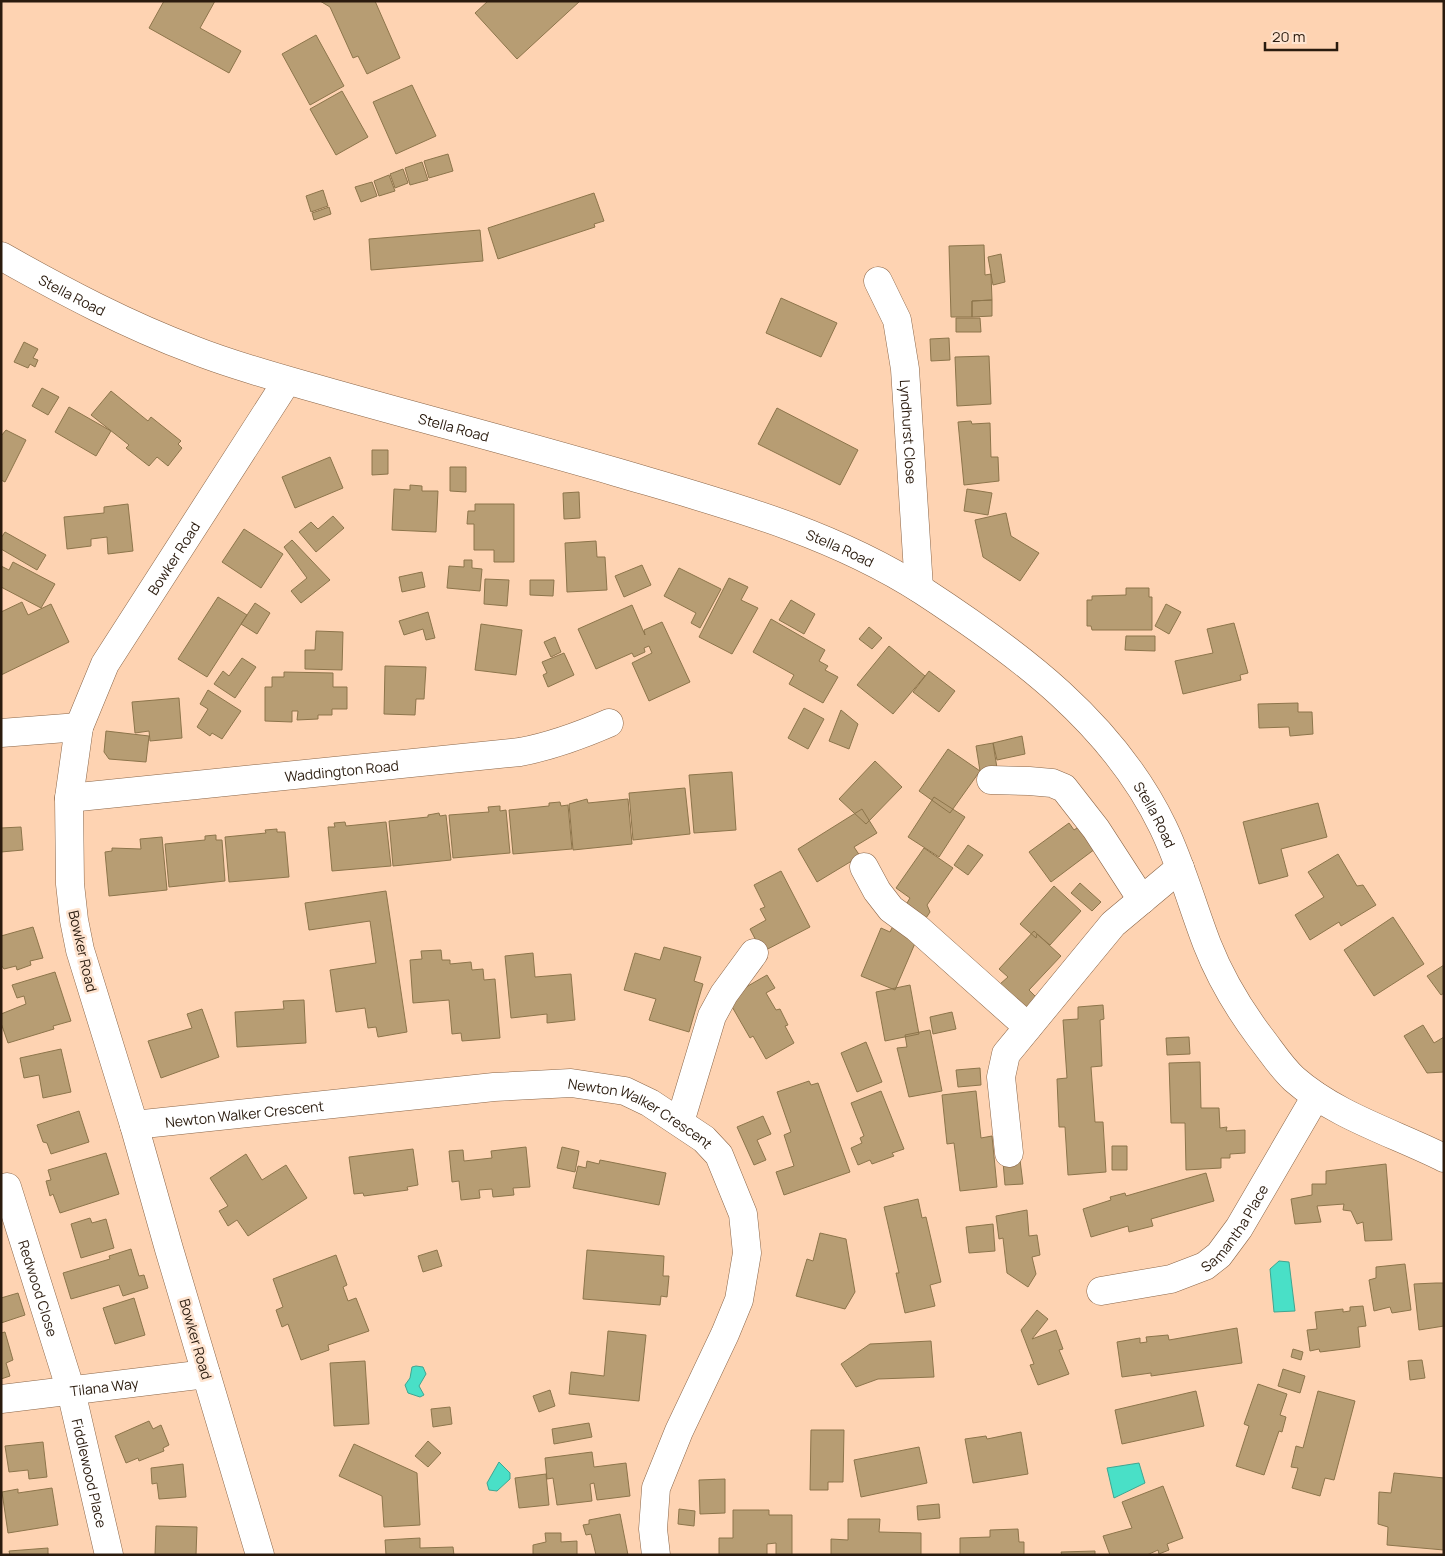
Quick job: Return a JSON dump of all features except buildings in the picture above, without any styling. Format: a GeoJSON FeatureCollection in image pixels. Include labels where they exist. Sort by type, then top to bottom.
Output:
{"type":"FeatureCollection","features":[{"type":"Feature","properties":{"kind":"street","name":"Stella Road"},"geometry":{"type":"LineString","coordinates":[[1,256],[90,304],[224,362],[286,381],[554,454],[748,511],[839,546],[919,588],[1000,644],[1058,692],[1114,748],[1149,800],[1165,830],[1208,946],[1244,1013],[1282,1067],[1316,1096],[1362,1122],[1444,1158]]}},
{"type":"Feature","properties":{"kind":"street","name":"Lyndhurst Close"},"geometry":{"type":"LineString","coordinates":[[878,281],[897,320],[905,368],[919,588]]}},
{"type":"Feature","properties":{"kind":"street","name":"Bowker Road"},"geometry":{"type":"LineString","coordinates":[[260,1555],[134,1125],[100,1016],[74,920],[70,884],[69,798],[79,727],[105,664],[286,381]]}},
{"type":"Feature","properties":{"kind":"street","name":"Waddington Road"},"geometry":{"type":"LineString","coordinates":[[69,798],[520,752],[550,746],[579,737],[609,723]]}},
{"type":"Feature","properties":{"kind":"street"},"geometry":{"type":"LineString","coordinates":[[1,733],[79,727]]}},
{"type":"Feature","properties":{"kind":"street"},"geometry":{"type":"LineString","coordinates":[[991,780],[1052,783],[1064,788],[1096,829],[1142,900]]}},
{"type":"Feature","properties":{"kind":"street"},"geometry":{"type":"LineString","coordinates":[[864,867],[877,892],[891,909],[917,928],[1028,1027]]}},
{"type":"Feature","properties":{"kind":"street"},"geometry":{"type":"LineString","coordinates":[[1009,1153],[1001,1077],[1006,1054],[1113,924],[1180,868]]}},
{"type":"Feature","properties":{"kind":"street"},"geometry":{"type":"LineString","coordinates":[[680,1122],[712,1016],[724,994],[754,953]]}},
{"type":"Feature","properties":{"kind":"street","name":"Newton Walker Crescent"},"geometry":{"type":"LineString","coordinates":[[134,1125],[494,1087],[571,1083],[625,1091],[650,1103],[704,1139],[719,1155],[743,1214],[747,1253],[739,1300],[676,1438],[656,1488],[653,1529],[656,1555]]}},
{"type":"Feature","properties":{"kind":"street","name":"Samantha Place"},"geometry":{"type":"LineString","coordinates":[[1101,1291],[1171,1278],[1205,1266],[1219,1255],[1239,1228],[1316,1096]]}},
{"type":"Feature","properties":{"kind":"street","name":"Redwood Close"},"geometry":{"type":"LineString","coordinates":[[7,1187],[71,1391]]}},
{"type":"Feature","properties":{"kind":"street","name":"Tilana Way"},"geometry":{"type":"LineString","coordinates":[[1,1399],[206,1374]]}},
{"type":"Feature","properties":{"kind":"street","name":"Fiddlewood Place"},"geometry":{"type":"LineString","coordinates":[[71,1391],[109,1555]]}},
{"type":"Feature","properties":{"kind":"water"},"geometry":{"type":"Polygon","coordinates":[[[1279,1261],[1289,1262],[1295,1311],[1274,1312],[1270,1269],[1279,1261]]]}},
{"type":"Feature","properties":{"kind":"water"},"geometry":{"type":"Polygon","coordinates":[[[412,1367],[423,1367],[426,1374],[419,1386],[424,1395],[420,1397],[408,1393],[405,1385],[410,1378],[412,1367]]]}},
{"type":"Feature","properties":{"kind":"water"},"geometry":{"type":"Polygon","coordinates":[[[499,1462],[510,1473],[510,1479],[497,1491],[489,1490],[487,1483],[499,1462]]]}},
{"type":"Feature","properties":{"kind":"water"},"geometry":{"type":"Polygon","coordinates":[[[1139,1463],[1145,1483],[1114,1498],[1107,1468],[1139,1463]]]}}]}
